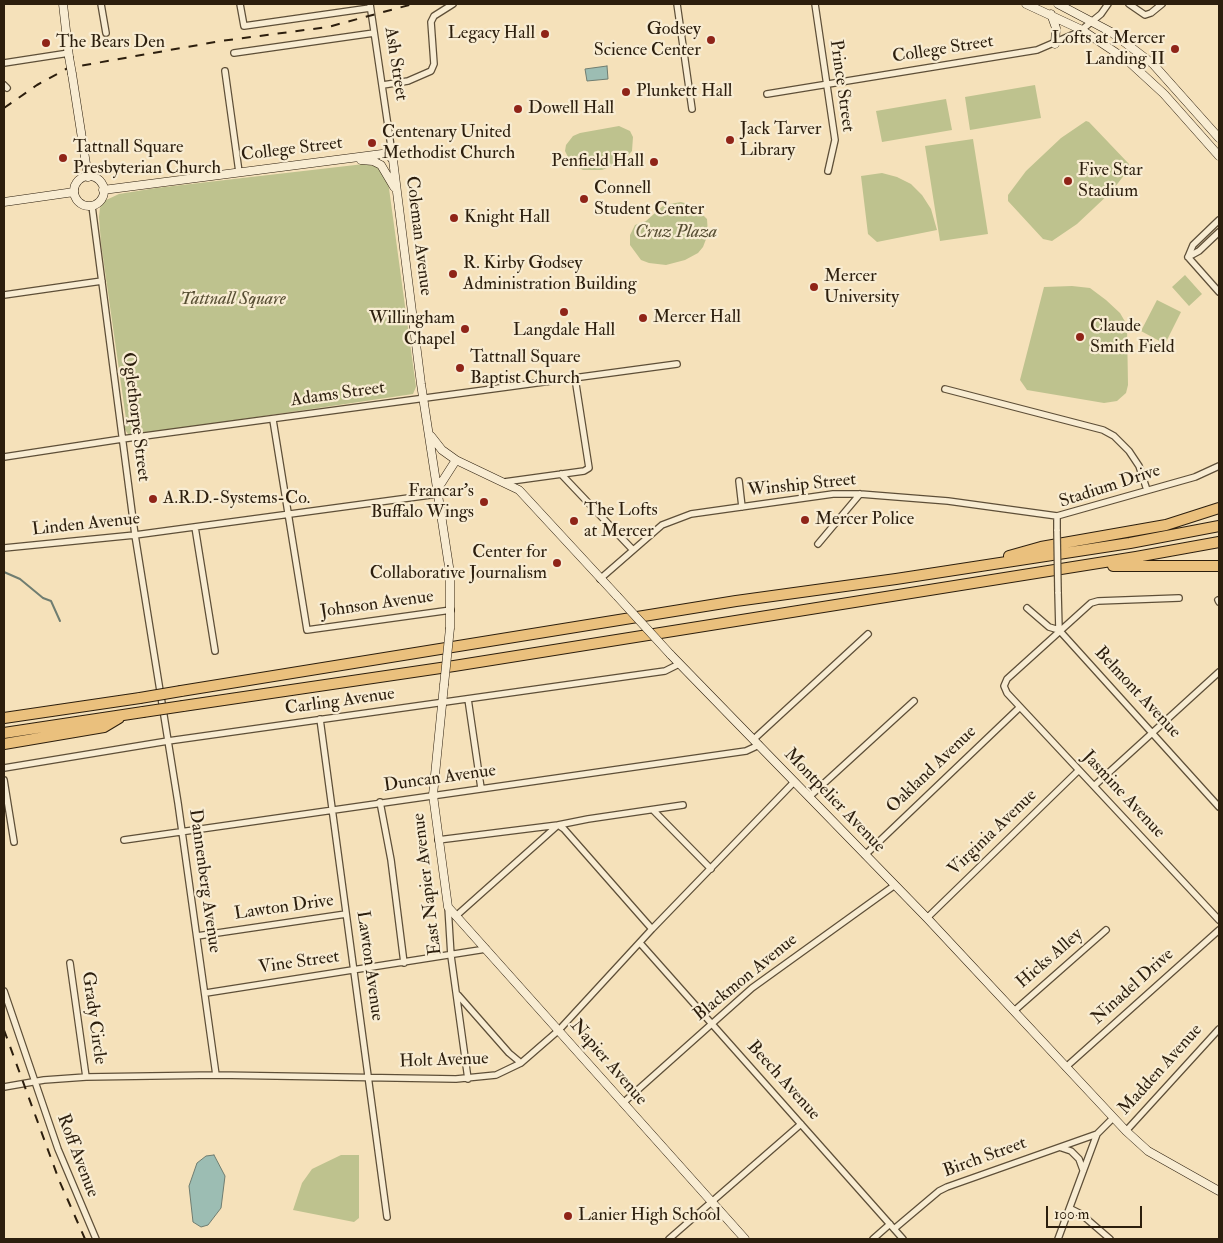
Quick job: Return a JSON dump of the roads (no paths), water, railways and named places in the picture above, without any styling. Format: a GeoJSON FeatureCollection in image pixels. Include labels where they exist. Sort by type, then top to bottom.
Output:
{"type":"FeatureCollection","features":[{"type":"Feature","properties":{"kind":"highway"},"geometry":{"type":"LineString","coordinates":[[980,566],[1041,547],[1166,525],[1219,508]]}},
{"type":"Feature","properties":{"kind":"highway"},"geometry":{"type":"LineString","coordinates":[[6,717],[181,692],[736,601],[1130,543],[1219,526]]}},
{"type":"Feature","properties":{"kind":"highway"},"geometry":{"type":"LineString","coordinates":[[4,733],[463,665],[1219,542]]}},
{"type":"Feature","properties":{"kind":"highway"},"geometry":{"type":"LineString","coordinates":[[1065,568],[1219,566]]}},
{"type":"Feature","properties":{"kind":"highway"},"geometry":{"type":"LineString","coordinates":[[4,744],[104,727],[126,715]]}},
{"type":"Feature","properties":{"kind":"street"},"geometry":{"type":"LineString","coordinates":[[63,4],[88,177]]}},
{"type":"Feature","properties":{"kind":"street"},"geometry":{"type":"LineString","coordinates":[[101,4],[106,33]]}},
{"type":"Feature","properties":{"kind":"street"},"geometry":{"type":"LineString","coordinates":[[240,4],[244,26],[370,6]]}},
{"type":"Feature","properties":{"kind":"street"},"geometry":{"type":"LineString","coordinates":[[383,85],[408,81],[431,71],[434,64],[432,22],[434,16],[453,4]]}},
{"type":"Feature","properties":{"kind":"street"},"geometry":{"type":"LineString","coordinates":[[677,4],[692,109]]}},
{"type":"Feature","properties":{"kind":"street","name":"Prince Street"},"geometry":{"type":"LineString","coordinates":[[815,4],[835,140],[828,171]]}},
{"type":"Feature","properties":{"kind":"street"},"geometry":{"type":"LineString","coordinates":[[1026,4],[1082,30],[1106,45],[1146,76],[1219,156]]}},
{"type":"Feature","properties":{"kind":"street"},"geometry":{"type":"LineString","coordinates":[[1058,4],[1111,32],[1152,64],[1219,138]]}},
{"type":"Feature","properties":{"kind":"street","name":"College Street"},"geometry":{"type":"LineString","coordinates":[[767,94],[1037,50],[1055,44],[1082,30],[1093,22],[1108,4]]}},
{"type":"Feature","properties":{"kind":"street"},"geometry":{"type":"LineString","coordinates":[[1129,4],[1145,15],[1151,13],[1162,4]]}},
{"type":"Feature","properties":{"kind":"street","name":"Ash Street"},"geometry":{"type":"LineString","coordinates":[[370,6],[393,160]]}},
{"type":"Feature","properties":{"kind":"street"},"geometry":{"type":"LineString","coordinates":[[1051,14],[1056,28],[1055,44]]}},
{"type":"Feature","properties":{"kind":"street"},"geometry":{"type":"LineString","coordinates":[[234,53],[374,33]]}},
{"type":"Feature","properties":{"kind":"street"},"geometry":{"type":"LineString","coordinates":[[4,62],[69,55]]}},
{"type":"Feature","properties":{"kind":"street"},"geometry":{"type":"LineString","coordinates":[[226,71],[239,172]]}},
{"type":"Feature","properties":{"kind":"street","name":"College Street"},"geometry":{"type":"LineString","coordinates":[[103,190],[382,154],[388,154],[393,160]]}},
{"type":"Feature","properties":{"kind":"street"},"geometry":{"type":"LineString","coordinates":[[344,159],[376,163],[384,169],[398,194]]}},
{"type":"Feature","properties":{"kind":"street","name":"Coleman Avenue"},"geometry":{"type":"LineString","coordinates":[[393,160],[423,398],[450,573],[451,610],[444,685]]}},
{"type":"Feature","properties":{"kind":"street"},"geometry":{"type":"LineString","coordinates":[[88,177],[99,180],[103,190],[100,201],[92,206],[81,204],[74,192],[78,182],[88,177]]}},
{"type":"Feature","properties":{"kind":"street"},"geometry":{"type":"LineString","coordinates":[[4,202],[74,192]]}},
{"type":"Feature","properties":{"kind":"street","name":"Oglethorpe Street"},"geometry":{"type":"LineString","coordinates":[[92,206],[135,535],[159,691]]}},
{"type":"Feature","properties":{"kind":"street"},"geometry":{"type":"LineString","coordinates":[[1188,257],[1193,245],[1219,220]]}},
{"type":"Feature","properties":{"kind":"street"},"geometry":{"type":"LineString","coordinates":[[1188,257],[1199,251],[1219,232]]}},
{"type":"Feature","properties":{"kind":"street"},"geometry":{"type":"LineString","coordinates":[[1188,257],[1219,292]]}},
{"type":"Feature","properties":{"kind":"street"},"geometry":{"type":"LineString","coordinates":[[4,295],[102,281]]}},
{"type":"Feature","properties":{"kind":"street","name":"Adams Street"},"geometry":{"type":"LineString","coordinates":[[4,457],[122,439],[274,420],[677,364]]}},
{"type":"Feature","properties":{"kind":"street"},"geometry":{"type":"LineString","coordinates":[[504,482],[584,471],[589,468],[575,378]]}},
{"type":"Feature","properties":{"kind":"street"},"geometry":{"type":"LineString","coordinates":[[945,389],[1103,430],[1114,436],[1129,451],[1139,466],[1148,490]]}},
{"type":"Feature","properties":{"kind":"street"},"geometry":{"type":"LineString","coordinates":[[274,420],[289,514]]}},
{"type":"Feature","properties":{"kind":"street","name":"Montpelier Avenue"},"geometry":{"type":"LineString","coordinates":[[429,432],[442,450],[456,460],[519,490],[679,664],[927,918],[1126,1132],[1148,1151],[1219,1192]]}},
{"type":"Feature","properties":{"kind":"street"},"geometry":{"type":"LineString","coordinates":[[438,494],[440,485],[456,460]]}},
{"type":"Feature","properties":{"kind":"street","name":"Stadium Drive"},"geometry":{"type":"LineString","coordinates":[[1059,630],[1057,516],[1195,477],[1219,466]]}},
{"type":"Feature","properties":{"kind":"street"},"geometry":{"type":"LineString","coordinates":[[561,474],[633,550]]}},
{"type":"Feature","properties":{"kind":"street"},"geometry":{"type":"LineString","coordinates":[[739,481],[742,507]]}},
{"type":"Feature","properties":{"kind":"street","name":"Linden Avenue"},"geometry":{"type":"LineString","coordinates":[[4,548],[135,535],[438,494]]}},
{"type":"Feature","properties":{"kind":"street","name":"Winship Street"},"geometry":{"type":"LineString","coordinates":[[600,579],[662,525],[691,514],[833,494],[860,494],[939,500],[1057,516]]}},
{"type":"Feature","properties":{"kind":"street"},"geometry":{"type":"LineString","coordinates":[[818,544],[860,494]]}},
{"type":"Feature","properties":{"kind":"street","name":"Johnson Avenue"},"geometry":{"type":"LineString","coordinates":[[289,514],[306,630],[451,610]]}},
{"type":"Feature","properties":{"kind":"street"},"geometry":{"type":"LineString","coordinates":[[195,527],[215,651]]}},
{"type":"Feature","properties":{"kind":"street"},"geometry":{"type":"LineString","coordinates":[[1059,630],[1093,602],[1179,598]]}},
{"type":"Feature","properties":{"kind":"street","name":"Belmont Avenue"},"geometry":{"type":"LineString","coordinates":[[1026,608],[1050,627],[1059,630],[1219,807]]}},
{"type":"Feature","properties":{"kind":"street","name":"Jasmine Avenue"},"geometry":{"type":"LineString","coordinates":[[1059,630],[1007,679],[1005,689],[1219,920]]}},
{"type":"Feature","properties":{"kind":"street","name":"Duncan Avenue"},"geometry":{"type":"LineString","coordinates":[[124,840],[746,751],[868,634]]}},
{"type":"Feature","properties":{"kind":"street","name":"Carling Avenue"},"geometry":{"type":"LineString","coordinates":[[4,768],[168,741],[665,671],[679,664]]}},
{"type":"Feature","properties":{"kind":"street"},"geometry":{"type":"LineString","coordinates":[[1094,786],[1219,672]]}},
{"type":"Feature","properties":{"kind":"street","name":"East Napier Avenue"},"geometry":{"type":"LineString","coordinates":[[444,685],[433,795],[448,907],[451,956],[468,1079]]}},
{"type":"Feature","properties":{"kind":"street","name":"Dannenberg Avenue"},"geometry":{"type":"LineString","coordinates":[[159,691],[206,992],[216,1075]]}},
{"type":"Feature","properties":{"kind":"street"},"geometry":{"type":"LineString","coordinates":[[468,699],[480,788]]}},
{"type":"Feature","properties":{"kind":"street"},"geometry":{"type":"LineString","coordinates":[[809,797],[914,701]]}},
{"type":"Feature","properties":{"kind":"street","name":"Oakland Avenue"},"geometry":{"type":"LineString","coordinates":[[865,855],[1020,707]]}},
{"type":"Feature","properties":{"kind":"street","name":"Lawton Avenue"},"geometry":{"type":"LineString","coordinates":[[320,720],[387,1217]]}},
{"type":"Feature","properties":{"kind":"street","name":"Virginia Avenue"},"geometry":{"type":"LineString","coordinates":[[927,918],[1079,770]]}},
{"type":"Feature","properties":{"kind":"street"},"geometry":{"type":"LineString","coordinates":[[4,780],[14,842]]}},
{"type":"Feature","properties":{"kind":"street","name":"Holt Avenue"},"geometry":{"type":"LineString","coordinates":[[4,1087],[86,1077],[216,1075],[468,1079],[496,1075],[521,1063],[559,1030],[652,929],[794,782]]}},
{"type":"Feature","properties":{"kind":"street"},"geometry":{"type":"LineString","coordinates":[[380,802],[392,860],[404,963]]}},
{"type":"Feature","properties":{"kind":"street"},"geometry":{"type":"LineString","coordinates":[[438,840],[558,826],[588,819],[683,805]]}},
{"type":"Feature","properties":{"kind":"street"},"geometry":{"type":"LineString","coordinates":[[653,810],[711,869]]}},
{"type":"Feature","properties":{"kind":"street"},"geometry":{"type":"LineString","coordinates":[[456,916],[558,826]]}},
{"type":"Feature","properties":{"kind":"street"},"geometry":{"type":"LineString","coordinates":[[558,826],[564,829],[652,929]]}},
{"type":"Feature","properties":{"kind":"street","name":"Blackmon Avenue"},"geometry":{"type":"LineString","coordinates":[[623,1103],[752,988],[895,885]]}},
{"type":"Feature","properties":{"kind":"street","name":"Napier Avenue"},"geometry":{"type":"LineString","coordinates":[[448,907],[745,1239]]}},
{"type":"Feature","properties":{"kind":"street","name":"Lawton Drive"},"geometry":{"type":"LineString","coordinates":[[197,936],[346,914]]}},
{"type":"Feature","properties":{"kind":"street","name":"Hicks Alley"},"geometry":{"type":"LineString","coordinates":[[1014,1011],[1106,930]]}},
{"type":"Feature","properties":{"kind":"street","name":"Ninadel Drive"},"geometry":{"type":"LineString","coordinates":[[1066,1067],[1219,930]]}},
{"type":"Feature","properties":{"kind":"street","name":"Beech Avenue"},"geometry":{"type":"LineString","coordinates":[[640,943],[903,1239]]}},
{"type":"Feature","properties":{"kind":"street","name":"Vine Street"},"geometry":{"type":"LineString","coordinates":[[206,992],[451,956],[486,949]]}},
{"type":"Feature","properties":{"kind":"street","name":"Grady Circle"},"geometry":{"type":"LineString","coordinates":[[70,963],[86,1077]]}},
{"type":"Feature","properties":{"kind":"street","name":"Roff Avenue"},"geometry":{"type":"LineString","coordinates":[[4,992],[76,1198],[96,1239]]}},
{"type":"Feature","properties":{"kind":"street"},"geometry":{"type":"LineString","coordinates":[[457,994],[521,1063]]}},
{"type":"Feature","properties":{"kind":"street","name":"Madden Avenue"},"geometry":{"type":"LineString","coordinates":[[1126,1132],[1219,1029]]}},
{"type":"Feature","properties":{"kind":"street"},"geometry":{"type":"LineString","coordinates":[[1058,1239],[1098,1134],[1113,1118]]}},
{"type":"Feature","properties":{"kind":"street"},"geometry":{"type":"LineString","coordinates":[[669,1239],[801,1124]]}},
{"type":"Feature","properties":{"kind":"street","name":"Birch Street"},"geometry":{"type":"LineString","coordinates":[[873,1239],[939,1191],[1098,1134]]}},
{"type":"Feature","properties":{"kind":"street"},"geometry":{"type":"LineString","coordinates":[[1060,1148],[1071,1151],[1079,1159],[1084,1171]]}},
{"type":"Feature","properties":{"kind":"street"},"geometry":{"type":"LineString","coordinates":[[1071,1209],[1081,1214],[1110,1239]]}},
{"type":"Feature","properties":{"kind":"water"},"geometry":{"type":"Polygon","coordinates":[[[607,66],[608,79],[587,81],[585,69],[607,66]]]}},
{"type":"Feature","properties":{"kind":"water"},"geometry":{"type":"Polygon","coordinates":[[[214,1155],[225,1176],[221,1208],[208,1225],[201,1227],[193,1222],[189,1186],[197,1163],[206,1156],[214,1155]]]}},
{"type":"Feature","properties":{"kind":"waterway"},"geometry":{"type":"LineString","coordinates":[[4,572],[20,579],[43,598],[51,601],[60,621]]}},
{"type":"Feature","properties":{"kind":"railway"},"geometry":{"type":"LineString","coordinates":[[4,108],[37,85],[68,68],[221,41],[328,27],[413,4]]}},
{"type":"Feature","properties":{"kind":"railway"},"geometry":{"type":"LineString","coordinates":[[4,1030],[59,1180],[85,1239]]}},
{"type":"Feature","properties":{"kind":"place","name":"Legacy Hall"},"geometry":{"type":"Point","coordinates":[545,34]}},
{"type":"Feature","properties":{"kind":"place","name":"Godsey Science Center"},"geometry":{"type":"Point","coordinates":[711,40]}},
{"type":"Feature","properties":{"kind":"place","name":"The Bears Den"},"geometry":{"type":"Point","coordinates":[46,43]}},
{"type":"Feature","properties":{"kind":"place","name":"Lofts at Mercer Landing II"},"geometry":{"type":"Point","coordinates":[1175,49]}},
{"type":"Feature","properties":{"kind":"place","name":"Plunkett Hall"},"geometry":{"type":"Point","coordinates":[626,92]}},
{"type":"Feature","properties":{"kind":"place","name":"Dowell Hall"},"geometry":{"type":"Point","coordinates":[518,109]}},
{"type":"Feature","properties":{"kind":"place","name":"Jack Tarver Library"},"geometry":{"type":"Point","coordinates":[730,140]}},
{"type":"Feature","properties":{"kind":"place","name":"Centenary United Methodist Church"},"geometry":{"type":"Point","coordinates":[372,143]}},
{"type":"Feature","properties":{"kind":"place","name":"Tattnall Square Presbyterian Church"},"geometry":{"type":"Point","coordinates":[63,158]}},
{"type":"Feature","properties":{"kind":"place","name":"Penfield Hall"},"geometry":{"type":"Point","coordinates":[654,162]}},
{"type":"Feature","properties":{"kind":"place","name":"Five Star Stadium"},"geometry":{"type":"Point","coordinates":[1068,181]}},
{"type":"Feature","properties":{"kind":"place","name":"Connell Student Center"},"geometry":{"type":"Point","coordinates":[584,199]}},
{"type":"Feature","properties":{"kind":"place","name":"Knight Hall"},"geometry":{"type":"Point","coordinates":[454,218]}},
{"type":"Feature","properties":{"kind":"place","name":"R. Kirby Godsey Administration Building"},"geometry":{"type":"Point","coordinates":[453,274]}},
{"type":"Feature","properties":{"kind":"place","name":"Mercer University"},"geometry":{"type":"Point","coordinates":[814,287]}},
{"type":"Feature","properties":{"kind":"place","name":"Langdale Hall"},"geometry":{"type":"Point","coordinates":[564,312]}},
{"type":"Feature","properties":{"kind":"place","name":"Mercer Hall"},"geometry":{"type":"Point","coordinates":[643,318]}},
{"type":"Feature","properties":{"kind":"place","name":"Willingham Chapel"},"geometry":{"type":"Point","coordinates":[465,329]}},
{"type":"Feature","properties":{"kind":"place","name":"Claude Smith Field"},"geometry":{"type":"Point","coordinates":[1080,337]}},
{"type":"Feature","properties":{"kind":"place","name":"Tattnall Square Baptist Church"},"geometry":{"type":"Point","coordinates":[460,368]}},
{"type":"Feature","properties":{"kind":"place","name":"A.R.D.-Systems-Co."},"geometry":{"type":"Point","coordinates":[153,499]}},
{"type":"Feature","properties":{"kind":"place","name":"Francar's Buffalo Wings"},"geometry":{"type":"Point","coordinates":[484,502]}},
{"type":"Feature","properties":{"kind":"place","name":"Mercer Police"},"geometry":{"type":"Point","coordinates":[805,520]}},
{"type":"Feature","properties":{"kind":"place","name":"The Lofts at Mercer"},"geometry":{"type":"Point","coordinates":[574,521]}},
{"type":"Feature","properties":{"kind":"place","name":"Center for Collaborative Journalism"},"geometry":{"type":"Point","coordinates":[557,563]}},
{"type":"Feature","properties":{"kind":"place","name":"Lanier High School"},"geometry":{"type":"Point","coordinates":[568,1216]}},
{"type":"Feature","properties":{"kind":"park label","name":"Cruz Plaza"},"geometry":{"type":"Point","coordinates":[676,233]}},
{"type":"Feature","properties":{"kind":"park label","name":"Tattnall Square"},"geometry":{"type":"Point","coordinates":[233,300]}}]}
